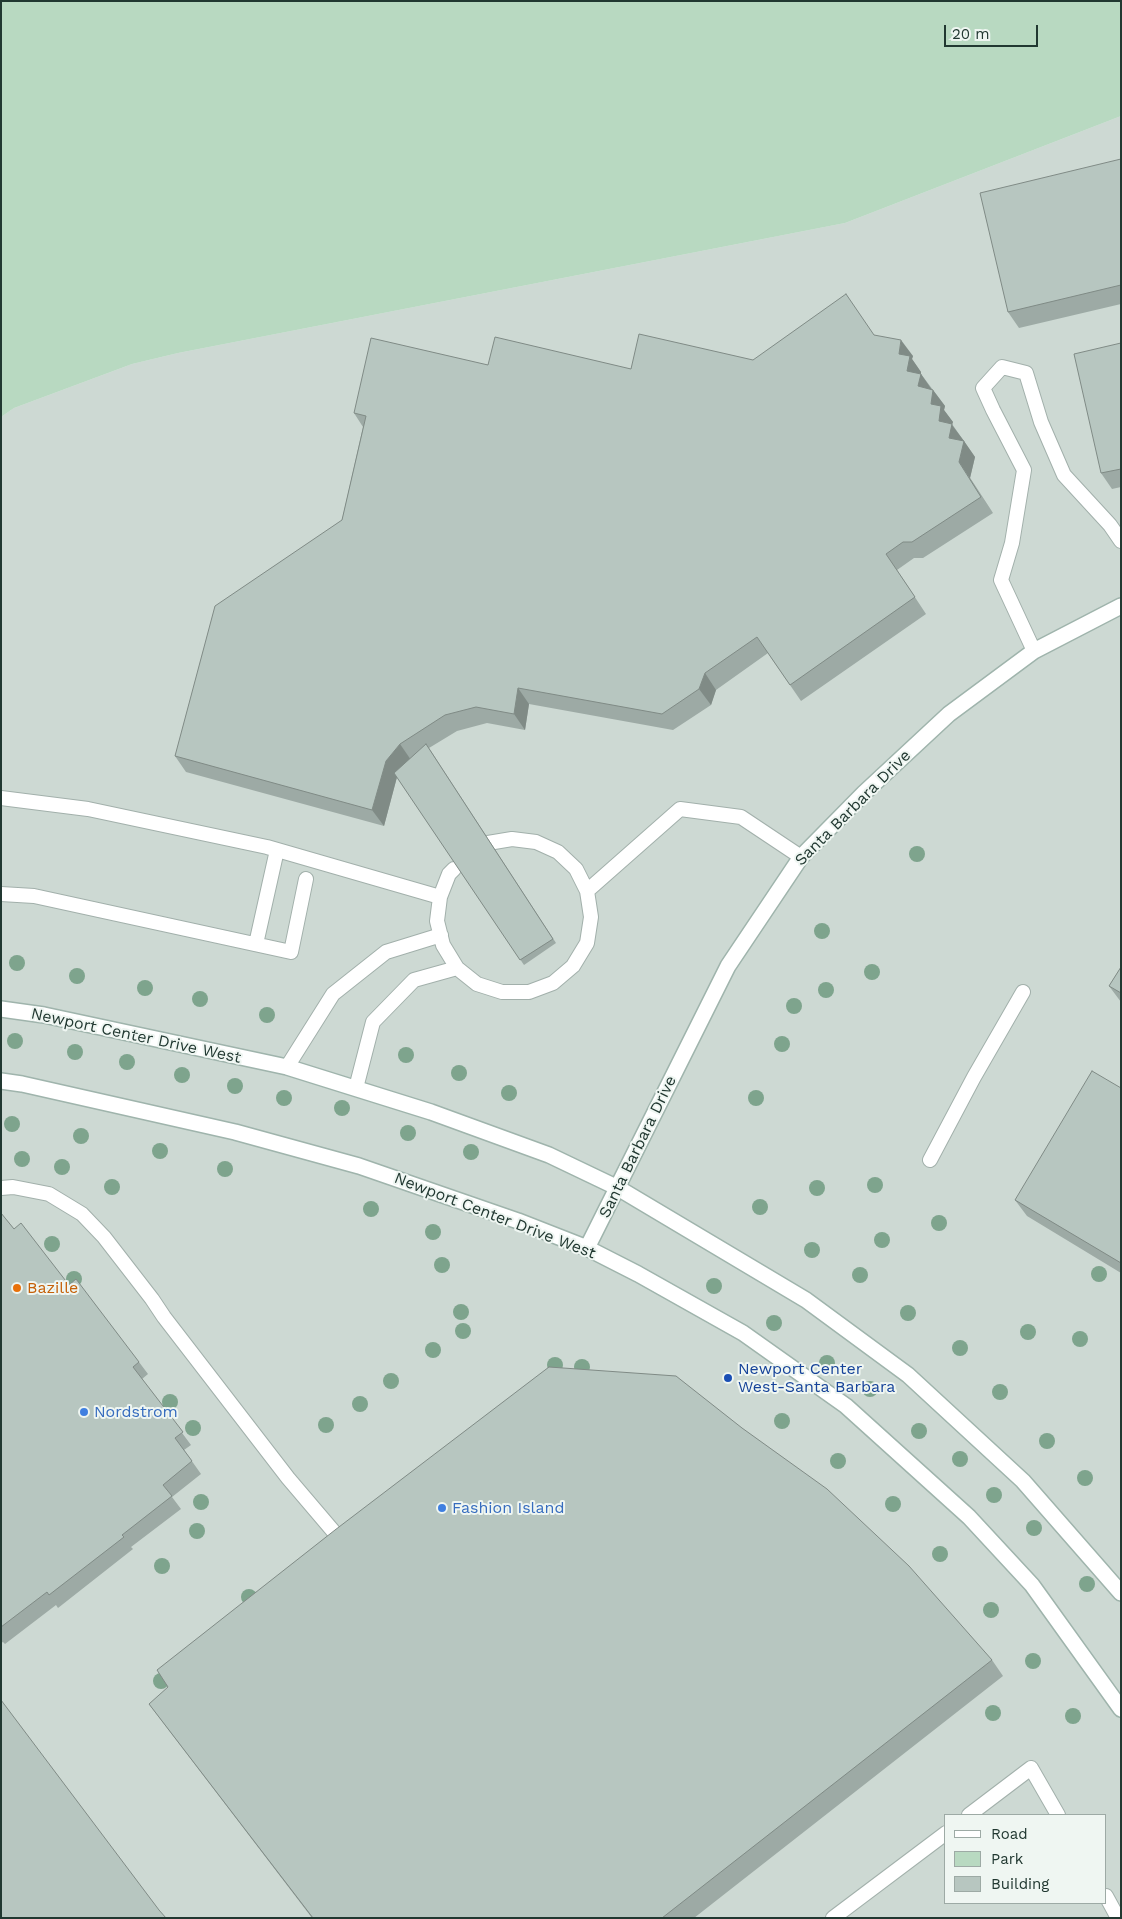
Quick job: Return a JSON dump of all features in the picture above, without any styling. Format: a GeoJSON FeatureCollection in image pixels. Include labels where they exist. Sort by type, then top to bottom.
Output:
{"type":"FeatureCollection","features":[{"type":"Feature","properties":{"kind":"main road","name":"Santa Barbara Drive"},"geometry":{"type":"LineString","coordinates":[[587,1248],[728,966],[801,857],[864,793],[949,714],[1034,651],[1121,606]]}},
{"type":"Feature","properties":{"kind":"main road","name":"Newport Center Drive West"},"geometry":{"type":"LineString","coordinates":[[1,1009],[44,1015],[287,1067],[431,1112],[549,1155],[618,1188],[806,1300],[908,1375],[1023,1481],[1121,1593]]}},
{"type":"Feature","properties":{"kind":"main road","name":"Newport Center Drive West"},"geometry":{"type":"LineString","coordinates":[[1,1081],[22,1084],[235,1132],[359,1166],[518,1221],[587,1248],[638,1274],[743,1334],[846,1406],[969,1517],[1032,1585],[1121,1709]]}},
{"type":"Feature","properties":{"kind":"lane"},"geometry":{"type":"LineString","coordinates":[[1034,651],[1001,580],[1012,543],[1024,470],[983,388],[1002,367],[1026,373],[1041,422],[1064,475],[1110,525],[1121,541]]}},
{"type":"Feature","properties":{"kind":"lane"},"geometry":{"type":"LineString","coordinates":[[1,798],[88,809],[277,850],[440,897]]}},
{"type":"Feature","properties":{"kind":"lane"},"geometry":{"type":"LineString","coordinates":[[587,891],[680,809],[741,817],[801,857]]}},
{"type":"Feature","properties":{"kind":"lane"},"geometry":{"type":"LineString","coordinates":[[454,869],[449,874],[440,897],[437,921],[443,945],[457,968],[477,984],[502,992],[528,992],[553,983],[573,966],[587,943],[592,917],[587,891],[576,869],[551,848],[536,842],[512,839],[488,843]]}},
{"type":"Feature","properties":{"kind":"lane"},"geometry":{"type":"LineString","coordinates":[[256,944],[277,850]]}},
{"type":"Feature","properties":{"kind":"lane"},"geometry":{"type":"LineString","coordinates":[[1,894],[34,896],[291,952],[306,879]]}},
{"type":"Feature","properties":{"kind":"lane"},"geometry":{"type":"LineString","coordinates":[[287,1067],[334,994],[386,952],[441,935]]}},
{"type":"Feature","properties":{"kind":"lane"},"geometry":{"type":"LineString","coordinates":[[356,1088],[373,1022],[414,980],[457,968]]}},
{"type":"Feature","properties":{"kind":"lane"},"geometry":{"type":"LineString","coordinates":[[930,1160],[974,1076],[1023,992]]}},
{"type":"Feature","properties":{"kind":"lane"},"geometry":{"type":"LineString","coordinates":[[1,1188],[13,1187],[49,1194],[82,1214],[104,1237],[288,1478],[346,1546]]}},
{"type":"Feature","properties":{"kind":"lane"},"geometry":{"type":"LineString","coordinates":[[970,1814],[1031,1768],[1057,1814]]}},
{"type":"Feature","properties":{"kind":"lane"},"geometry":{"type":"LineString","coordinates":[[833,1918],[944,1835]]}},
{"type":"Feature","properties":{"kind":"lane"},"geometry":{"type":"LineString","coordinates":[[1107,1898],[1118,1918]]}},
{"type":"Feature","properties":{"kind":"shaded area"},"geometry":{"type":"Polygon","coordinates":[[[1121,116],[1121,1918],[1,1918],[1,417],[14,408],[132,364],[178,353],[845,223],[1121,116]]]}},
{"type":"Feature","properties":{"kind":"green space"},"geometry":{"type":"Polygon","coordinates":[[[1,1],[1121,1],[1121,116],[845,223],[178,353],[132,364],[14,408],[1,417],[1,1]]]}},
{"type":"Feature","properties":{"kind":"building"},"geometry":{"type":"Polygon","coordinates":[[[1121,159],[1121,285],[1008,312],[980,193],[1121,159]]]}},
{"type":"Feature","properties":{"kind":"building"},"geometry":{"type":"Polygon","coordinates":[[[846,294],[874,335],[901,340],[899,354],[910,356],[907,371],[921,374],[918,386],[933,390],[931,404],[941,406],[939,421],[952,424],[949,438],[964,441],[959,462],[981,497],[912,542],[903,542],[886,554],[915,597],[790,685],[757,637],[705,673],[699,689],[662,714],[518,688],[514,714],[476,707],[445,715],[400,744],[386,761],[372,810],[175,756],[215,606],[342,520],[366,416],[354,413],[371,338],[488,365],[495,337],[631,369],[639,334],[753,360],[846,294]]]}},
{"type":"Feature","properties":{"kind":"building"},"geometry":{"type":"Polygon","coordinates":[[[1121,343],[1121,469],[1101,473],[1074,354],[1121,343]]]}},
{"type":"Feature","properties":{"kind":"building"},"geometry":{"type":"Polygon","coordinates":[[[426,744],[553,939],[520,960],[394,773],[426,744]]]}},
{"type":"Feature","properties":{"kind":"building"},"geometry":{"type":"Polygon","coordinates":[[[1121,967],[1121,993],[1109,986],[1121,967]]]}},
{"type":"Feature","properties":{"kind":"building"},"geometry":{"type":"Polygon","coordinates":[[[1092,1071],[1121,1088],[1121,1263],[1015,1200],[1092,1071]]]}},
{"type":"Feature","properties":{"kind":"building","name":"Nordstrom"},"geometry":{"type":"Polygon","coordinates":[[[1,1213],[14,1229],[21,1223],[69,1285],[76,1279],[139,1362],[133,1367],[183,1432],[175,1438],[192,1461],[163,1485],[172,1496],[122,1535],[124,1537],[49,1595],[47,1592],[1,1627],[1,1213]]]}},
{"type":"Feature","properties":{"kind":"building"},"geometry":{"type":"Polygon","coordinates":[[[549,1367],[676,1376],[742,1428],[827,1489],[909,1566],[992,1660],[662,1918],[313,1918],[149,1704],[168,1687],[157,1670],[335,1530],[549,1367]]]}},
{"type":"Feature","properties":{"kind":"building"},"geometry":{"type":"Polygon","coordinates":[[[1,1700],[159,1910],[166,1918],[1,1918],[1,1700]]]}},
{"type":"Feature","properties":{"kind":"place","name":"Bazille"},"geometry":{"type":"Point","coordinates":[17,1288]}},
{"type":"Feature","properties":{"kind":"place","name":"Newport Center West-Santa Barbara"},"geometry":{"type":"Point","coordinates":[728,1378]}},
{"type":"Feature","properties":{"kind":"place","name":"Nordstrom"},"geometry":{"type":"Point","coordinates":[84,1412]}},
{"type":"Feature","properties":{"kind":"place","name":"Fashion Island"},"geometry":{"type":"Point","coordinates":[442,1508]}}]}
